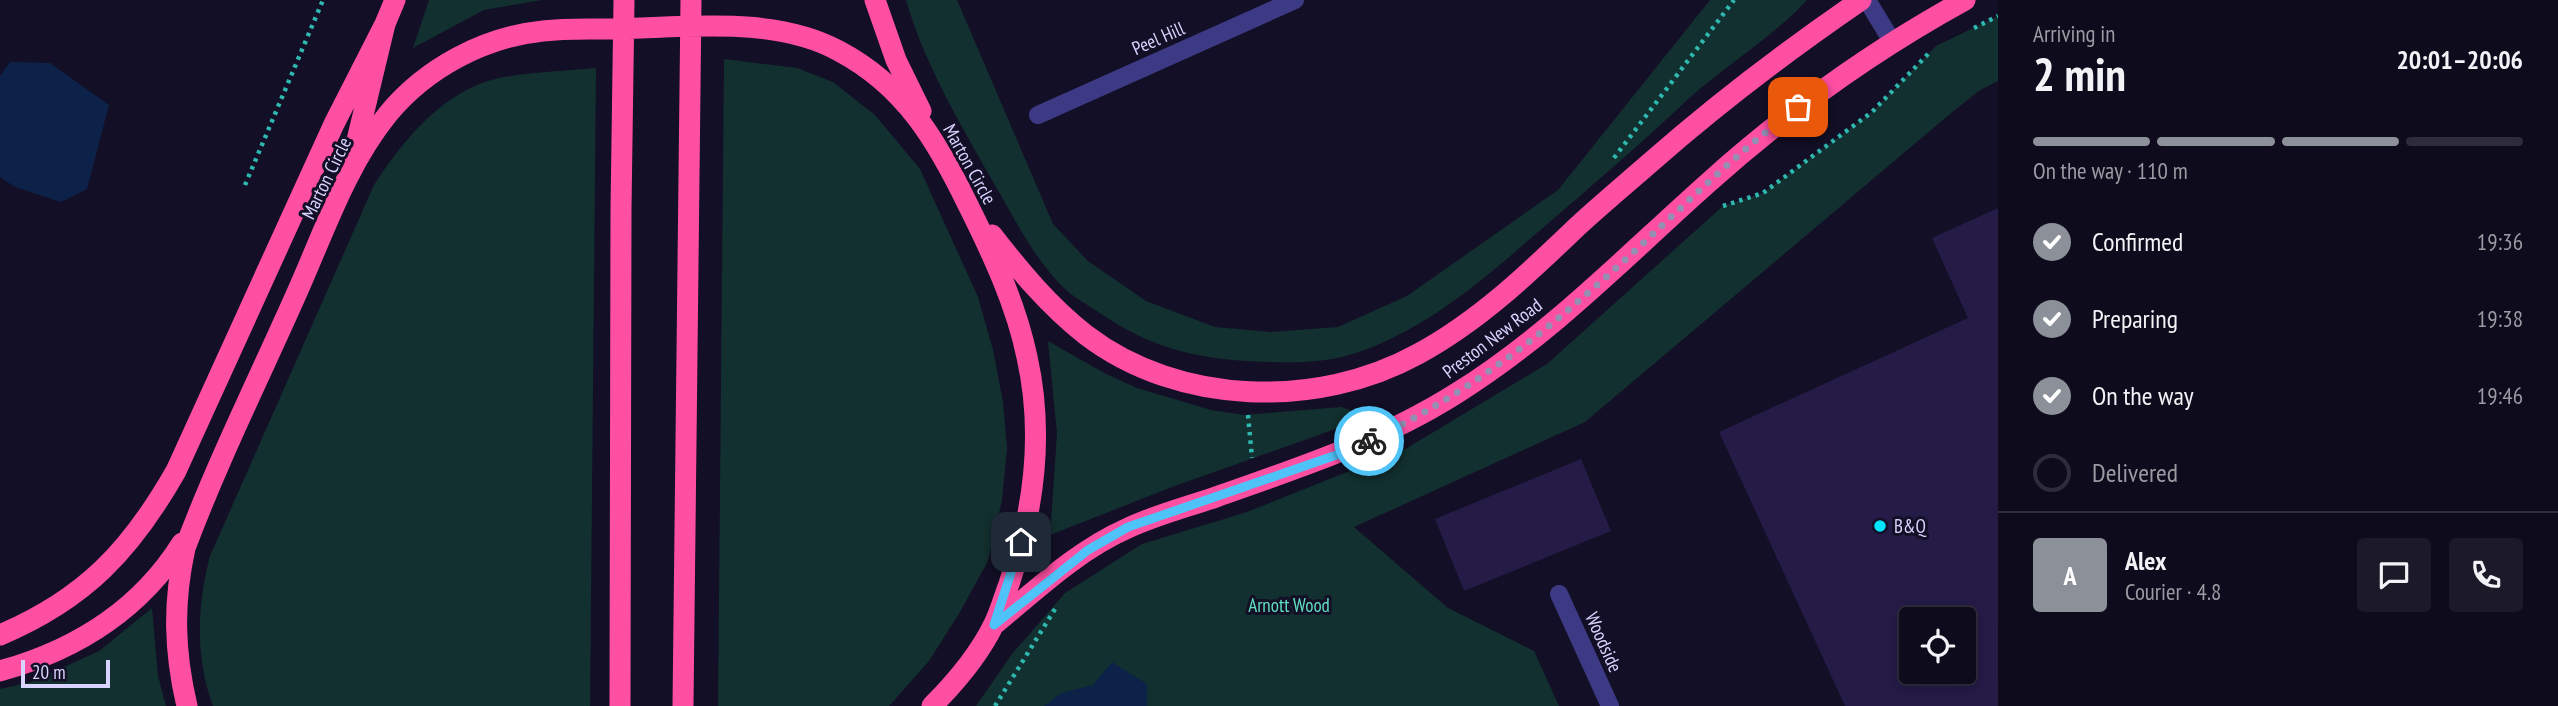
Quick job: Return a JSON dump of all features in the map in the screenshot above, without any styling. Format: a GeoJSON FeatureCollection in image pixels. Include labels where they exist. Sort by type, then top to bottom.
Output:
{"type":"FeatureCollection","features":[{"type":"Feature","properties":{"kind":"highway"},"geometry":{"type":"LineString","coordinates":[[348,177],[386,24],[395,0]]}},
{"type":"Feature","properties":{"kind":"highway"},"geometry":{"type":"LineString","coordinates":[[620,706],[624,0]]}},
{"type":"Feature","properties":{"kind":"highway"},"geometry":{"type":"LineString","coordinates":[[682,706],[691,0]]}},
{"type":"Feature","properties":{"kind":"highway"},"geometry":{"type":"LineString","coordinates":[[875,0],[896,60],[941,149]]}},
{"type":"Feature","properties":{"kind":"highway","name":"Preston New Road"},"geometry":{"type":"LineString","coordinates":[[969,206],[1035,290],[1088,337],[1124,359],[1186,382],[1245,391],[1275,393],[1342,384],[1369,376],[1420,354],[1465,324],[1525,278],[1582,223],[1691,127],[1786,51],[1861,0]]}},
{"type":"Feature","properties":{"kind":"highway","name":"Preston New Road"},"geometry":{"type":"LineString","coordinates":[[994,625],[1088,550],[1118,533],[1348,451],[1402,425],[1458,393],[1517,351],[1582,298],[1778,122],[1838,78],[1965,0]]}},
{"type":"Feature","properties":{"kind":"highway"},"geometry":{"type":"LineString","coordinates":[[0,635],[27,624],[97,577],[127,545],[154,509],[176,471],[334,124],[386,24]]}},
{"type":"Feature","properties":{"kind":"highway","name":"Marton Circle"},"geometry":{"type":"LineString","coordinates":[[187,706],[181,677],[175,604],[185,548],[348,177],[389,113],[441,68],[500,39],[561,29],[747,27],[770,29],[814,40],[855,60],[911,108],[941,149],[989,248],[1027,355],[1035,404],[1036,456],[1030,505],[1017,561],[994,625],[960,677],[932,706]]}},
{"type":"Feature","properties":{"kind":"highway"},"geometry":{"type":"LineString","coordinates":[[0,671],[52,654],[104,626],[149,587],[196,520]]}},
{"type":"Feature","properties":{"kind":"street","name":"Peel Hill"},"geometry":{"type":"LineString","coordinates":[[1038,115],[1295,0]]}},
{"type":"Feature","properties":{"kind":"street"},"geometry":{"type":"LineString","coordinates":[[1867,0],[1893,43]]}},
{"type":"Feature","properties":{"kind":"street","name":"Woodside"},"geometry":{"type":"LineString","coordinates":[[1559,594],[1610,706]]}},
{"type":"Feature","properties":{"kind":"path"},"geometry":{"type":"LineString","coordinates":[[245,185],[323,0]]}},
{"type":"Feature","properties":{"kind":"path"},"geometry":{"type":"LineString","coordinates":[[1608,165],[1734,0]]}},
{"type":"Feature","properties":{"kind":"path"},"geometry":{"type":"LineString","coordinates":[[1245,391],[1255,483]]}},
{"type":"Feature","properties":{"kind":"path"},"geometry":{"type":"LineString","coordinates":[[995,706],[1058,604]]}},
{"type":"Feature","properties":{"kind":"green space"},"geometry":{"type":"Polygon","coordinates":[[[429,0],[542,0],[484,10],[413,48],[429,0]]]}},
{"type":"Feature","properties":{"kind":"green space"},"geometry":{"type":"Polygon","coordinates":[[[906,0],[957,0],[1053,224],[1088,261],[1146,301],[1215,327],[1271,332],[1338,327],[1407,296],[1558,190],[1710,0],[1807,0],[1778,27],[1700,89],[1508,258],[1439,311],[1389,340],[1351,355],[1318,361],[1284,362],[1200,356],[1157,344],[1115,323],[1064,288],[1027,240],[958,119],[923,49],[906,0]]]}},
{"type":"Feature","properties":{"kind":"green space","name":"Arnott Wood"},"geometry":{"type":"Polygon","coordinates":[[[1998,16],[1998,81],[1980,90],[1950,114],[1585,422],[1354,527],[1448,608],[1534,651],[1559,706],[976,706],[1012,654],[1065,593],[1142,544],[1247,512],[1407,448],[1547,364],[1723,206],[1763,193],[1872,112],[1936,46],[1998,16]]]}},
{"type":"Feature","properties":{"kind":"green space"},"geometry":{"type":"Polygon","coordinates":[[[724,59],[797,68],[833,82],[875,115],[920,169],[978,297],[993,350],[1003,402],[1007,448],[1002,500],[988,561],[929,661],[889,706],[718,706],[724,59]]]}},
{"type":"Feature","properties":{"kind":"green space"},"geometry":{"type":"Polygon","coordinates":[[[596,68],[590,706],[213,706],[203,669],[200,631],[202,593],[210,556],[374,185],[412,135],[443,105],[460,93],[499,78],[596,68]]]}},
{"type":"Feature","properties":{"kind":"green space"},"geometry":{"type":"Polygon","coordinates":[[[1048,341],[1137,388],[1211,410],[1244,415],[1341,407],[1359,413],[1344,426],[1172,487],[1050,535],[1057,434],[1048,341]]]}},
{"type":"Feature","properties":{"kind":"green space"},"geometry":{"type":"Polygon","coordinates":[[[152,608],[158,676],[166,706],[0,706],[0,689],[31,682],[99,651],[152,608]]]}},
{"type":"Feature","properties":{"kind":"water"},"geometry":{"type":"Polygon","coordinates":[[[10,62],[50,63],[109,105],[87,189],[61,202],[15,187],[0,177],[0,76],[10,62]]]}},
{"type":"Feature","properties":{"kind":"water"},"geometry":{"type":"Polygon","coordinates":[[[1112,662],[1147,684],[1147,706],[1044,706],[1061,693],[1093,685],[1112,662]]]}},
{"type":"Feature","properties":{"kind":"building","name":"B&Q"},"geometry":{"type":"Polygon","coordinates":[[[1998,208],[1998,706],[1845,706],[1719,432],[1968,318],[1932,238],[1998,208]]]}},
{"type":"Feature","properties":{"kind":"building"},"geometry":{"type":"Polygon","coordinates":[[[1581,459],[1611,531],[1464,591],[1435,519],[1581,459]]]}},
{"type":"Feature","properties":{"kind":"way so far"},"geometry":{"type":"LineString","coordinates":[[1369,441],[1458,393],[1517,351],[1582,298],[1708,183],[1798,107]]}},
{"type":"Feature","properties":{"kind":"place","name":"B&Q"},"geometry":{"type":"Point","coordinates":[1880,526]}},
{"type":"Feature","properties":{"kind":"route"},"geometry":{"type":"LineString","coordinates":[[1021,542],[994,625],[1088,550],[1128,527],[1348,451],[1369,441]]}}]}
